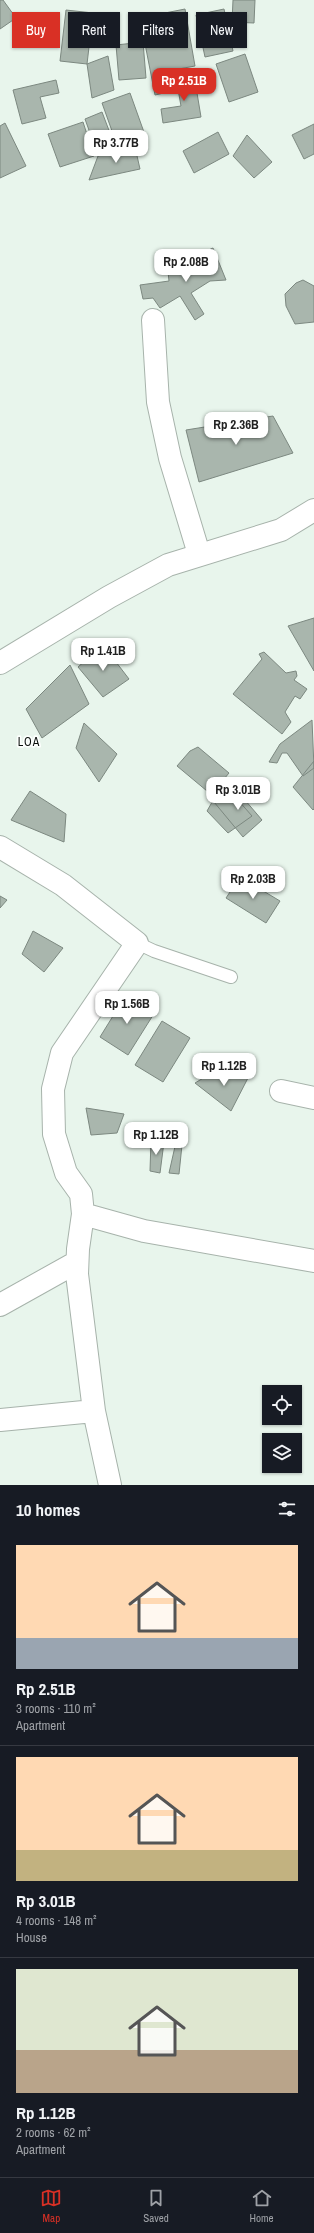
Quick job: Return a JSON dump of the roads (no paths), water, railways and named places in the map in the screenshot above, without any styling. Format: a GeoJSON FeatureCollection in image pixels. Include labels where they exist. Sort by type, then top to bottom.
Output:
{"type":"FeatureCollection","features":[{"type":"Feature","properties":{"kind":"street"},"geometry":{"type":"LineString","coordinates":[[153,320],[158,402],[170,458],[199,554]]}},
{"type":"Feature","properties":{"kind":"street"},"geometry":{"type":"LineString","coordinates":[[0,663],[109,597],[168,565],[199,554],[281,530],[314,510]]}},
{"type":"Feature","properties":{"kind":"street"},"geometry":{"type":"LineString","coordinates":[[0,847],[63,885],[137,944],[62,1053],[53,1089],[54,1134],[66,1173],[81,1194],[83,1214],[77,1262],[94,1412],[110,1485]]}},
{"type":"Feature","properties":{"kind":"street"},"geometry":{"type":"LineString","coordinates":[[281,1091],[314,1098]]}},
{"type":"Feature","properties":{"kind":"street"},"geometry":{"type":"LineString","coordinates":[[83,1214],[144,1231],[314,1261]]}},
{"type":"Feature","properties":{"kind":"street"},"geometry":{"type":"LineString","coordinates":[[0,1305],[77,1262]]}},
{"type":"Feature","properties":{"kind":"street"},"geometry":{"type":"LineString","coordinates":[[0,1420],[94,1412]]}},
{"type":"Feature","properties":{"kind":"lane"},"geometry":{"type":"LineString","coordinates":[[137,944],[231,976]]}},
{"type":"Feature","properties":{"kind":"district","name":"LOA"},"geometry":{"type":"Point","coordinates":[29,742]}}]}
